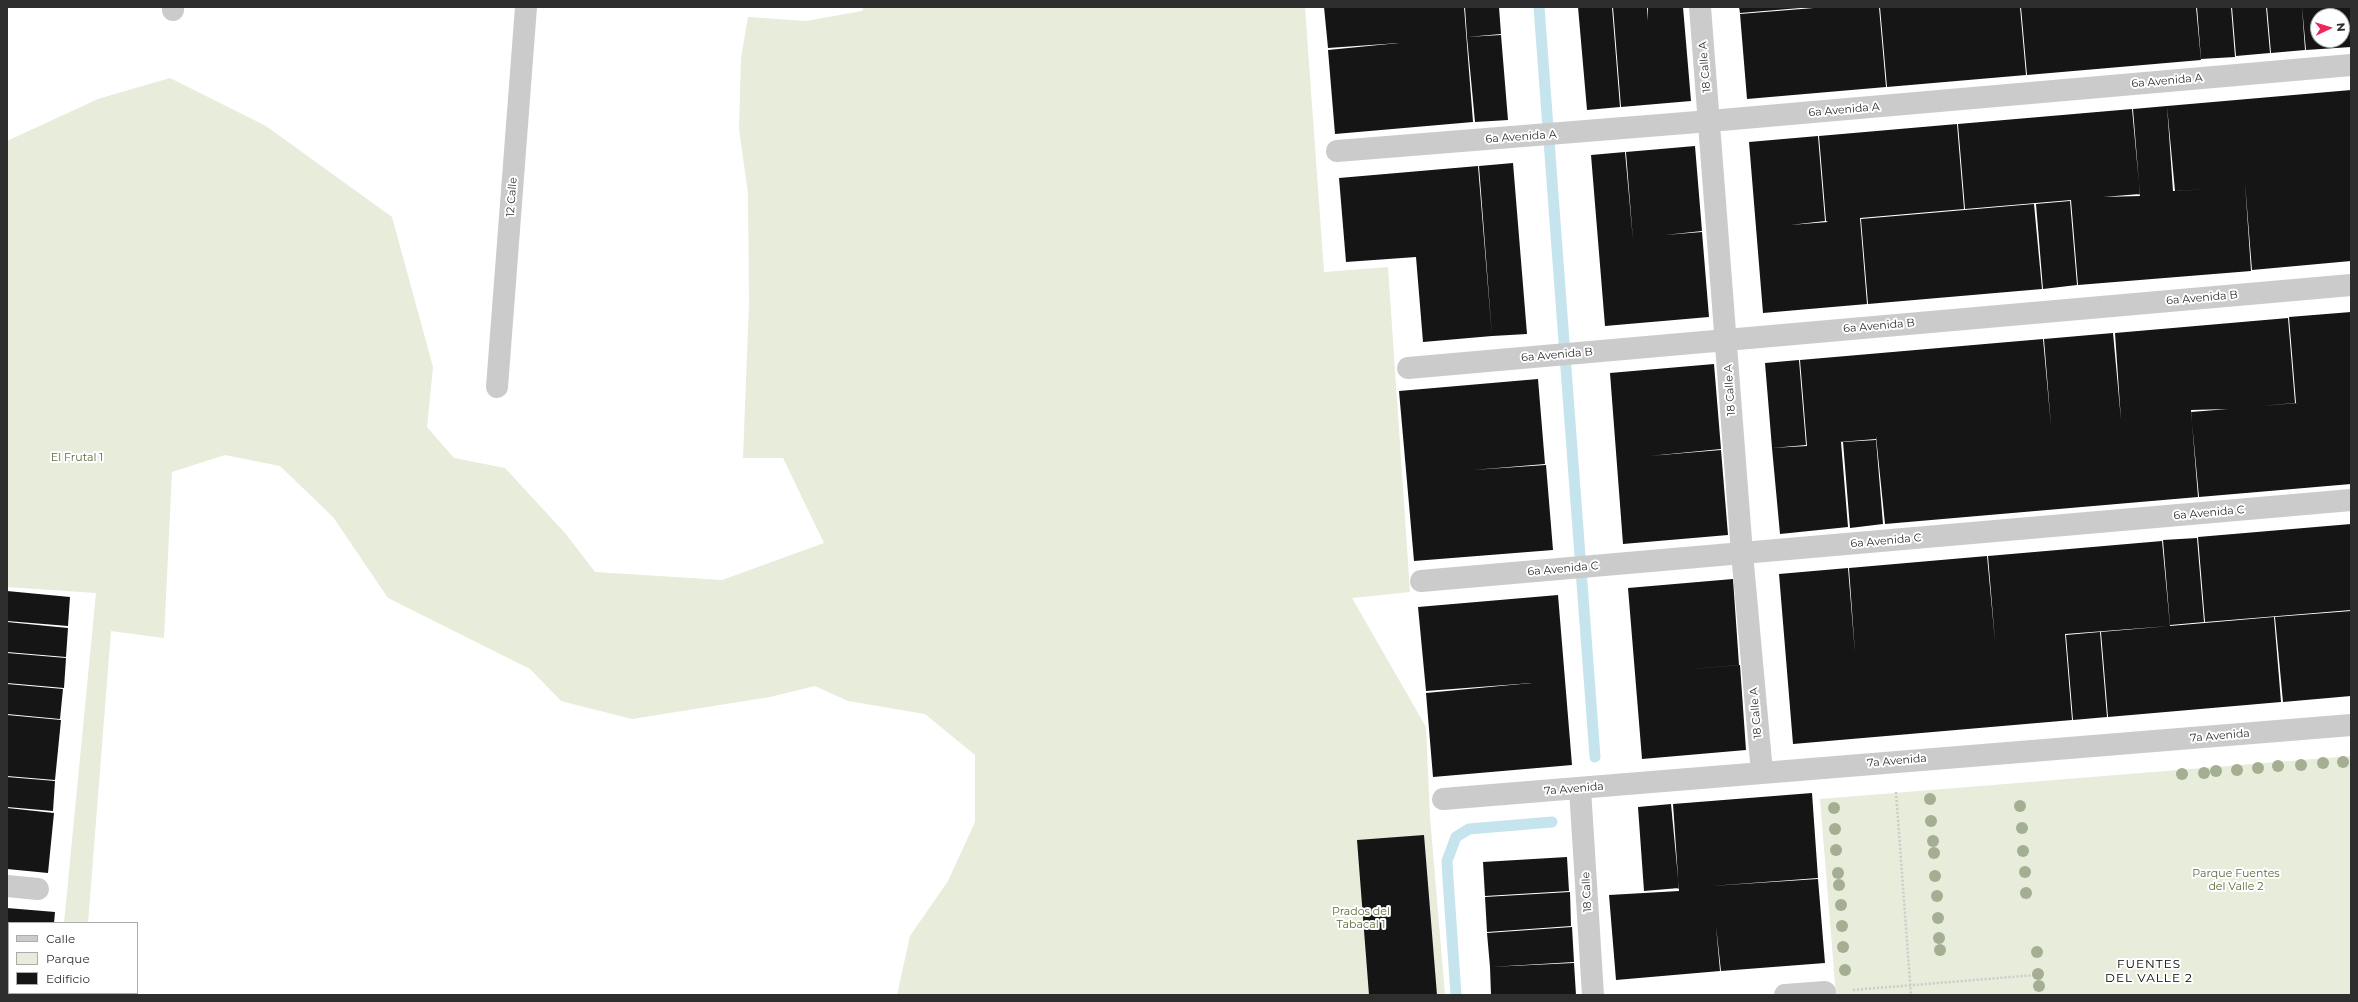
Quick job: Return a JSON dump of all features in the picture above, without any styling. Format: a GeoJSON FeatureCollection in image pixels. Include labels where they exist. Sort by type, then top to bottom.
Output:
{"type":"FeatureCollection","features":[{"type":"Feature","properties":{"kind":"street","name":"12 Calle"},"geometry":{"type":"LineString","coordinates":[[498,387],[526,7]]}},
{"type":"Feature","properties":{"kind":"street","name":"18 Calle A"},"geometry":{"type":"LineString","coordinates":[[1700,7],[1710,121],[1742,553],[1762,772]]}},
{"type":"Feature","properties":{"kind":"street","name":"6a Avenida A"},"geometry":{"type":"LineString","coordinates":[[1337,151],[1584,132],[2351,65]]}},
{"type":"Feature","properties":{"kind":"street","name":"6a Avenida B"},"geometry":{"type":"LineString","coordinates":[[1408,368],[2351,285]]}},
{"type":"Feature","properties":{"kind":"street","name":"6a Avenida C"},"geometry":{"type":"LineString","coordinates":[[1421,581],[2351,500]]}},
{"type":"Feature","properties":{"kind":"street","name":"7a Avenida"},"geometry":{"type":"LineString","coordinates":[[1442,799],[1580,789],[1762,772],[2351,725]]}},
{"type":"Feature","properties":{"kind":"street","name":"18 Calle"},"geometry":{"type":"LineString","coordinates":[[1580,789],[1593,995]]}},
{"type":"Feature","properties":{"kind":"street"},"geometry":{"type":"LineString","coordinates":[[7,886],[38,889]]}},
{"type":"Feature","properties":{"kind":"street"},"geometry":{"type":"LineString","coordinates":[[1785,995],[1824,992]]}},
{"type":"Feature","properties":{"kind":"path"},"geometry":{"type":"LineString","coordinates":[[1894,762],[1911,995]]}},
{"type":"Feature","properties":{"kind":"path"},"geometry":{"type":"LineString","coordinates":[[1824,992],[2035,975]]}},
{"type":"Feature","properties":{"kind":"green space"},"geometry":{"type":"Polygon","coordinates":[[[864,7],[1305,7],[1324,272],[1388,267],[1410,592],[1352,598],[1426,727],[1430,817],[1445,995],[897,995],[910,936],[948,881],[975,822],[975,755],[925,714],[848,701],[815,686],[770,697],[632,719],[561,701],[530,669],[388,598],[333,517],[280,466],[225,455],[172,472],[164,638],[111,631],[88,922],[64,922],[96,593],[7,587],[7,141],[98,99],[170,78],[266,126],[392,217],[433,367],[427,427],[454,458],[505,468],[565,533],[595,572],[722,580],[824,543],[783,458],[743,458],[749,304],[748,193],[739,129],[741,58],[748,17],[806,21],[862,11],[864,7]]]}},
{"type":"Feature","properties":{"kind":"green space","name":"Parque Fuentes del Valle 2"},"geometry":{"type":"Polygon","coordinates":[[[2351,756],[2351,995],[1836,995],[1820,799],[2351,756]]]}},
{"type":"Feature","properties":{"kind":"building"},"geometry":{"type":"Polygon","coordinates":[[[1324,7],[1464,7],[1473,122],[1335,134],[1328,50],[1399,43],[1328,48],[1324,7]]]}},
{"type":"Feature","properties":{"kind":"building"},"geometry":{"type":"Polygon","coordinates":[[[1465,7],[1499,7],[1501,34],[1467,37],[1465,7]]]}},
{"type":"Feature","properties":{"kind":"building"},"geometry":{"type":"Polygon","coordinates":[[[1578,7],[1612,7],[1620,107],[1587,110],[1578,7]]]}},
{"type":"Feature","properties":{"kind":"building"},"geometry":{"type":"Polygon","coordinates":[[[1613,7],[1647,7],[1648,21],[1648,7],[1683,7],[1691,101],[1621,107],[1613,7]]]}},
{"type":"Feature","properties":{"kind":"building"},"geometry":{"type":"Polygon","coordinates":[[[1739,7],[1800,7],[1800,8],[1740,13],[1739,7]]]}},
{"type":"Feature","properties":{"kind":"building"},"geometry":{"type":"Polygon","coordinates":[[[1826,7],[1879,7],[1886,87],[1747,99],[1740,14],[1826,7]]]}},
{"type":"Feature","properties":{"kind":"building"},"geometry":{"type":"Polygon","coordinates":[[[1880,7],[2020,7],[2026,75],[1887,87],[1880,7]]]}},
{"type":"Feature","properties":{"kind":"building"},"geometry":{"type":"Polygon","coordinates":[[[2021,7],[2196,7],[2201,60],[2027,75],[2021,7]]]}},
{"type":"Feature","properties":{"kind":"building"},"geometry":{"type":"Polygon","coordinates":[[[2197,7],[2231,7],[2235,57],[2201,59],[2197,7]]]}},
{"type":"Feature","properties":{"kind":"building"},"geometry":{"type":"Polygon","coordinates":[[[2232,7],[2266,7],[2270,53],[2236,56],[2232,7]]]}},
{"type":"Feature","properties":{"kind":"building"},"geometry":{"type":"Polygon","coordinates":[[[2267,7],[2302,7],[2305,50],[2271,53],[2267,7]]]}},
{"type":"Feature","properties":{"kind":"building"},"geometry":{"type":"Polygon","coordinates":[[[2302,7],[2351,7],[2350,47],[2350,8],[2310,8],[2310,48],[2336,48],[2306,50],[2302,7]]]}},
{"type":"Feature","properties":{"kind":"building"},"geometry":{"type":"Polygon","coordinates":[[[1501,35],[1508,120],[1475,122],[1467,37],[1501,35]]]}},
{"type":"Feature","properties":{"kind":"building"},"geometry":{"type":"Polygon","coordinates":[[[2351,90],[2351,261],[2252,270],[2245,183],[2251,271],[2078,285],[2071,200],[1965,209],[1958,124],[2132,109],[2139,182],[2133,109],[2167,106],[2351,90]],[[2167,106],[2173,191],[2175,191],[2167,106]],[[2140,194],[2103,197],[2140,196],[2140,194]]]}},
{"type":"Feature","properties":{"kind":"building"},"geometry":{"type":"Polygon","coordinates":[[[1957,124],[1964,209],[1860,218],[1867,304],[1763,313],[1749,142],[1818,136],[1825,221],[1790,225],[1828,222],[1826,221],[1819,136],[1957,124]]]}},
{"type":"Feature","properties":{"kind":"building"},"geometry":{"type":"Polygon","coordinates":[[[1695,146],[1702,231],[1665,235],[1702,232],[1709,317],[1605,326],[1591,155],[1625,152],[1633,240],[1626,152],[1695,146]]]}},
{"type":"Feature","properties":{"kind":"building"},"geometry":{"type":"Polygon","coordinates":[[[1513,163],[1527,334],[1492,336],[1479,166],[1513,163]]]}},
{"type":"Feature","properties":{"kind":"building"},"geometry":{"type":"Polygon","coordinates":[[[1478,166],[1492,336],[1423,342],[1416,257],[1346,262],[1339,178],[1478,166]]]}},
{"type":"Feature","properties":{"kind":"building"},"geometry":{"type":"Polygon","coordinates":[[[2070,201],[2077,285],[2043,289],[2036,204],[2070,201]]]}},
{"type":"Feature","properties":{"kind":"building"},"geometry":{"type":"Polygon","coordinates":[[[2034,204],[2042,289],[1868,304],[1861,219],[2034,204]]]}},
{"type":"Feature","properties":{"kind":"building"},"geometry":{"type":"Polygon","coordinates":[[[2351,312],[2351,484],[2199,497],[2192,424],[2198,497],[1885,524],[1876,436],[1876,439],[1839,442],[1841,442],[1848,527],[1780,534],[1772,448],[1807,446],[1800,360],[2043,339],[2051,426],[2044,339],[2113,333],[2121,420],[2115,333],[2288,318],[2295,403],[2261,406],[2298,403],[2296,403],[2289,317],[2351,312]],[[2228,409],[2191,410],[2191,412],[2228,409]]]}},
{"type":"Feature","properties":{"kind":"building"},"geometry":{"type":"Polygon","coordinates":[[[1799,360],[1806,445],[1772,448],[1765,363],[1799,360]]]}},
{"type":"Feature","properties":{"kind":"building"},"geometry":{"type":"Polygon","coordinates":[[[1714,364],[1721,449],[1649,456],[1721,450],[1728,535],[1623,544],[1610,373],[1714,364]]]}},
{"type":"Feature","properties":{"kind":"building"},"geometry":{"type":"Polygon","coordinates":[[[1538,379],[1545,464],[1473,470],[1546,465],[1553,550],[1414,561],[1399,391],[1538,379]]]}},
{"type":"Feature","properties":{"kind":"building"},"geometry":{"type":"Polygon","coordinates":[[[1876,440],[1883,524],[1850,528],[1843,442],[1876,440]]]}},
{"type":"Feature","properties":{"kind":"building"},"geometry":{"type":"Polygon","coordinates":[[[2351,524],[2351,610],[2205,622],[2198,537],[2351,524]]]}},
{"type":"Feature","properties":{"kind":"building"},"geometry":{"type":"Polygon","coordinates":[[[2197,538],[2204,622],[2170,625],[2163,540],[2197,538]]]}},
{"type":"Feature","properties":{"kind":"building"},"geometry":{"type":"Polygon","coordinates":[[[2162,541],[2170,626],[2065,634],[2072,720],[1793,744],[1779,574],[1848,568],[1855,653],[1849,568],[1987,556],[1995,641],[1988,556],[2162,541]]]}},
{"type":"Feature","properties":{"kind":"building"},"geometry":{"type":"Polygon","coordinates":[[[1733,579],[1739,665],[1668,671],[1740,665],[1746,750],[1642,759],[1628,588],[1733,579]]]}},
{"type":"Feature","properties":{"kind":"building"},"geometry":{"type":"Polygon","coordinates":[[[7,591],[70,597],[68,626],[7,621],[7,591]]]}},
{"type":"Feature","properties":{"kind":"building"},"geometry":{"type":"Polygon","coordinates":[[[1558,595],[1572,765],[1433,777],[1426,693],[1532,683],[1426,691],[1418,607],[1558,595]]]}},
{"type":"Feature","properties":{"kind":"building"},"geometry":{"type":"Polygon","coordinates":[[[2351,611],[2351,696],[2283,702],[2275,617],[2351,611]]]}},
{"type":"Feature","properties":{"kind":"building"},"geometry":{"type":"Polygon","coordinates":[[[2274,617],[2281,702],[2108,717],[2101,632],[2274,617]]]}},
{"type":"Feature","properties":{"kind":"building"},"geometry":{"type":"Polygon","coordinates":[[[7,622],[68,628],[66,657],[7,652],[7,622]]]}},
{"type":"Feature","properties":{"kind":"building"},"geometry":{"type":"Polygon","coordinates":[[[2100,632],[2107,717],[2073,720],[2066,635],[2100,632]]]}},
{"type":"Feature","properties":{"kind":"building"},"geometry":{"type":"Polygon","coordinates":[[[7,653],[66,658],[64,688],[7,683],[7,653]]]}},
{"type":"Feature","properties":{"kind":"building"},"geometry":{"type":"Polygon","coordinates":[[[7,684],[63,689],[60,719],[7,714],[7,684]]]}},
{"type":"Feature","properties":{"kind":"building"},"geometry":{"type":"Polygon","coordinates":[[[7,715],[61,720],[55,780],[7,776],[7,715]]]}},
{"type":"Feature","properties":{"kind":"building"},"geometry":{"type":"Polygon","coordinates":[[[7,777],[55,781],[53,811],[7,807],[7,777]]]}},
{"type":"Feature","properties":{"kind":"building"},"geometry":{"type":"Polygon","coordinates":[[[1812,793],[1818,878],[1711,886],[1818,879],[1825,963],[1721,971],[1716,926],[1720,971],[1616,980],[1609,895],[1679,891],[1673,804],[1812,793]]]}},
{"type":"Feature","properties":{"kind":"building"},"geometry":{"type":"Polygon","coordinates":[[[1671,804],[1679,888],[1644,891],[1638,807],[1671,804]]]}},
{"type":"Feature","properties":{"kind":"building"},"geometry":{"type":"Polygon","coordinates":[[[7,808],[54,813],[48,873],[7,869],[7,808]]]}},
{"type":"Feature","properties":{"kind":"building"},"geometry":{"type":"Polygon","coordinates":[[[1424,835],[1437,995],[1369,995],[1357,840],[1424,835]]]}},
{"type":"Feature","properties":{"kind":"building"},"geometry":{"type":"Polygon","coordinates":[[[1567,857],[1569,891],[1485,896],[1483,862],[1567,857]]]}},
{"type":"Feature","properties":{"kind":"building"},"geometry":{"type":"Polygon","coordinates":[[[1570,892],[1571,926],[1487,932],[1485,897],[1570,892]]]}},
{"type":"Feature","properties":{"kind":"building"},"geometry":{"type":"Polygon","coordinates":[[[7,908],[55,912],[54,922],[8,922],[8,994],[48,994],[7,995],[7,908]]]}},
{"type":"Feature","properties":{"kind":"building"},"geometry":{"type":"Polygon","coordinates":[[[1572,927],[1574,962],[1490,967],[1487,933],[1572,927]]]}},
{"type":"Feature","properties":{"kind":"building"},"geometry":{"type":"Polygon","coordinates":[[[1574,963],[1576,995],[1491,995],[1490,967],[1574,963]]]}},
{"type":"Feature","properties":{"kind":"waterway"},"geometry":{"type":"LineString","coordinates":[[1539,7],[1595,757]]}},
{"type":"Feature","properties":{"kind":"waterway"},"geometry":{"type":"LineString","coordinates":[[1456,995],[1447,861],[1456,837],[1469,829],[1552,822]]}},
{"type":"Feature","properties":{"kind":"district","name":"FUENTES DEL VALLE 2"},"geometry":{"type":"Point","coordinates":[2149,971]}},
{"type":"Feature","properties":{"kind":"park label","name":"El Frutal 1"},"geometry":{"type":"Point","coordinates":[77,458]}},
{"type":"Feature","properties":{"kind":"park label","name":"Prados del Tabacal 1"},"geometry":{"type":"Point","coordinates":[1361,918]}}]}
